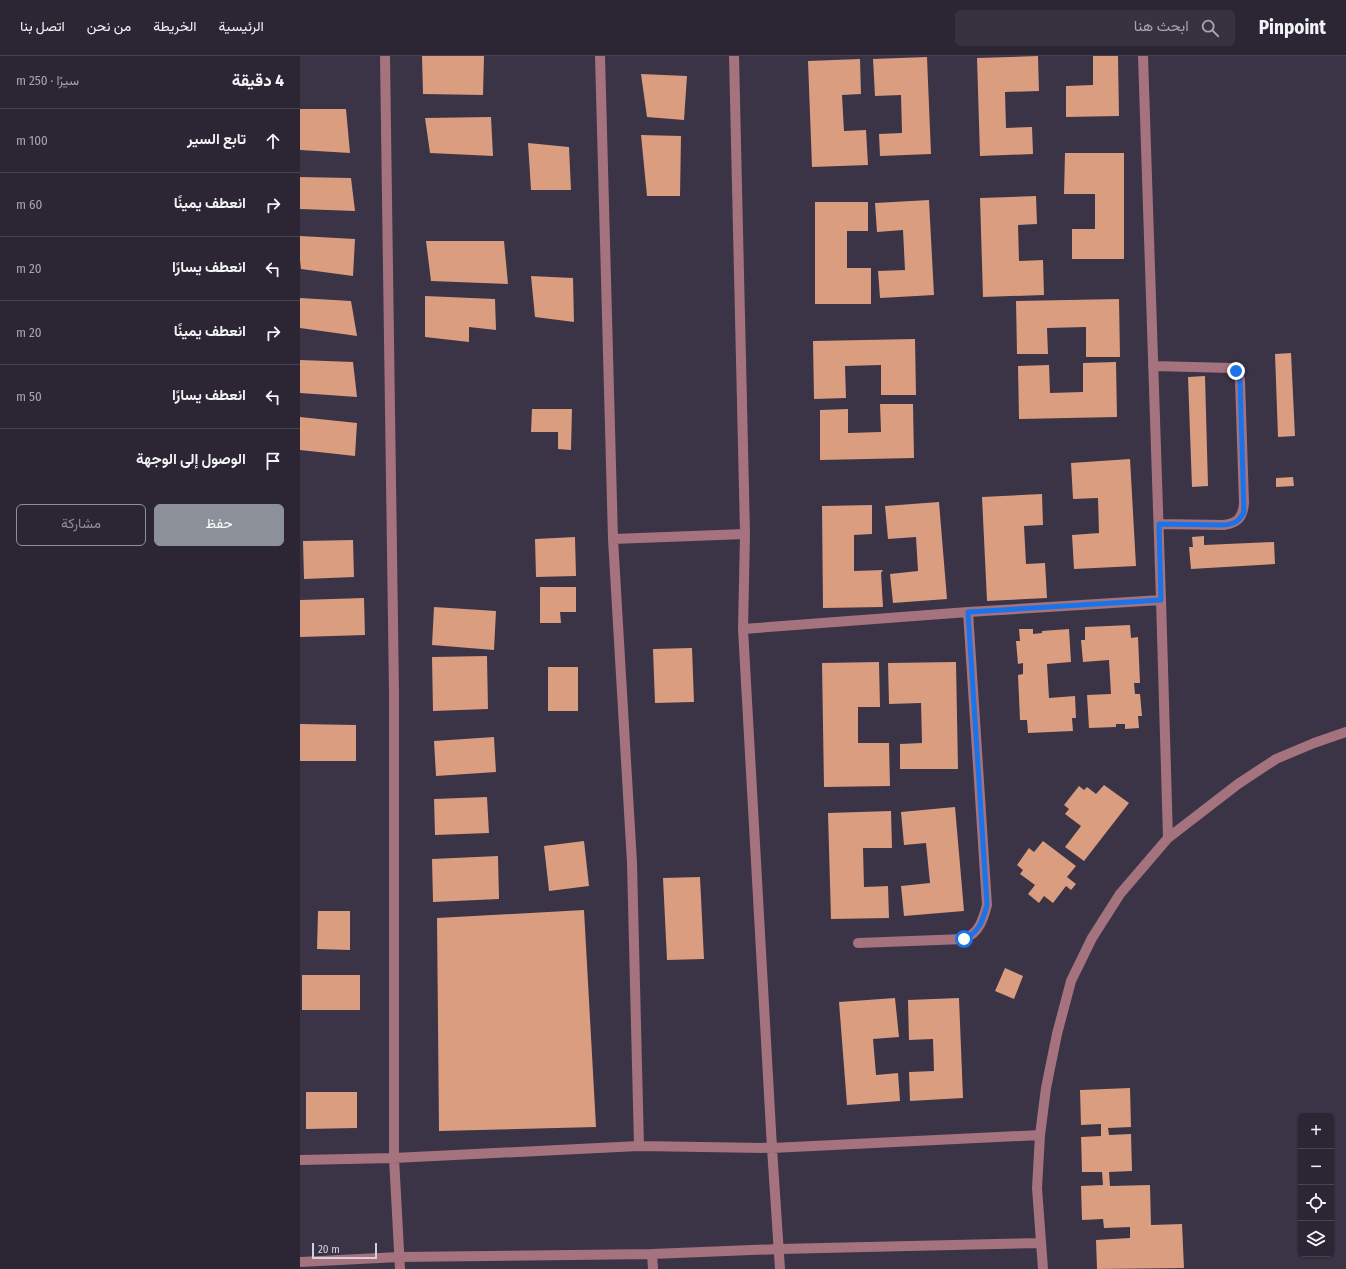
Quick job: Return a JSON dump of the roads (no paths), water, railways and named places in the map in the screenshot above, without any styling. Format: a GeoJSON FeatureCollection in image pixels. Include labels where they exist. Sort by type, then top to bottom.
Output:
{"type":"FeatureCollection","features":[{"type":"Feature","properties":{"kind":"street"},"geometry":{"type":"LineString","coordinates":[[386,56],[394,693],[394,1158],[400,1269]]}},
{"type":"Feature","properties":{"kind":"street"},"geometry":{"type":"LineString","coordinates":[[600,56],[613,538],[632,862],[639,1146]]}},
{"type":"Feature","properties":{"kind":"street"},"geometry":{"type":"LineString","coordinates":[[734,56],[745,534],[744,630],[780,1269]]}},
{"type":"Feature","properties":{"kind":"street"},"geometry":{"type":"LineString","coordinates":[[1143,56],[1168,838]]}},
{"type":"Feature","properties":{"kind":"street"},"geometry":{"type":"LineString","coordinates":[[1153,366],[1232,368],[1240,375],[1244,512],[1240,519],[1233,524],[1159,524]]}},
{"type":"Feature","properties":{"kind":"street"},"geometry":{"type":"LineString","coordinates":[[613,538],[745,534]]}},
{"type":"Feature","properties":{"kind":"street"},"geometry":{"type":"LineString","coordinates":[[744,630],[968,612],[1161,600]]}},
{"type":"Feature","properties":{"kind":"street"},"geometry":{"type":"LineString","coordinates":[[858,943],[964,939],[974,933],[984,918],[987,905],[968,612]]}},
{"type":"Feature","properties":{"kind":"street"},"geometry":{"type":"LineString","coordinates":[[1043,1269],[1037,1188],[1040,1136],[1046,1088],[1057,1034],[1071,981],[1092,938],[1120,894],[1168,838],[1238,784],[1276,759],[1314,743],[1346,732]]}},
{"type":"Feature","properties":{"kind":"street"},"geometry":{"type":"LineString","coordinates":[[300,1160],[394,1158],[639,1146],[772,1148],[1040,1136]]}},
{"type":"Feature","properties":{"kind":"street"},"geometry":{"type":"LineString","coordinates":[[300,1262],[399,1256],[652,1254],[779,1249],[1040,1243]]}},
{"type":"Feature","properties":{"kind":"street"},"geometry":{"type":"LineString","coordinates":[[652,1254],[653,1269]]}}]}
